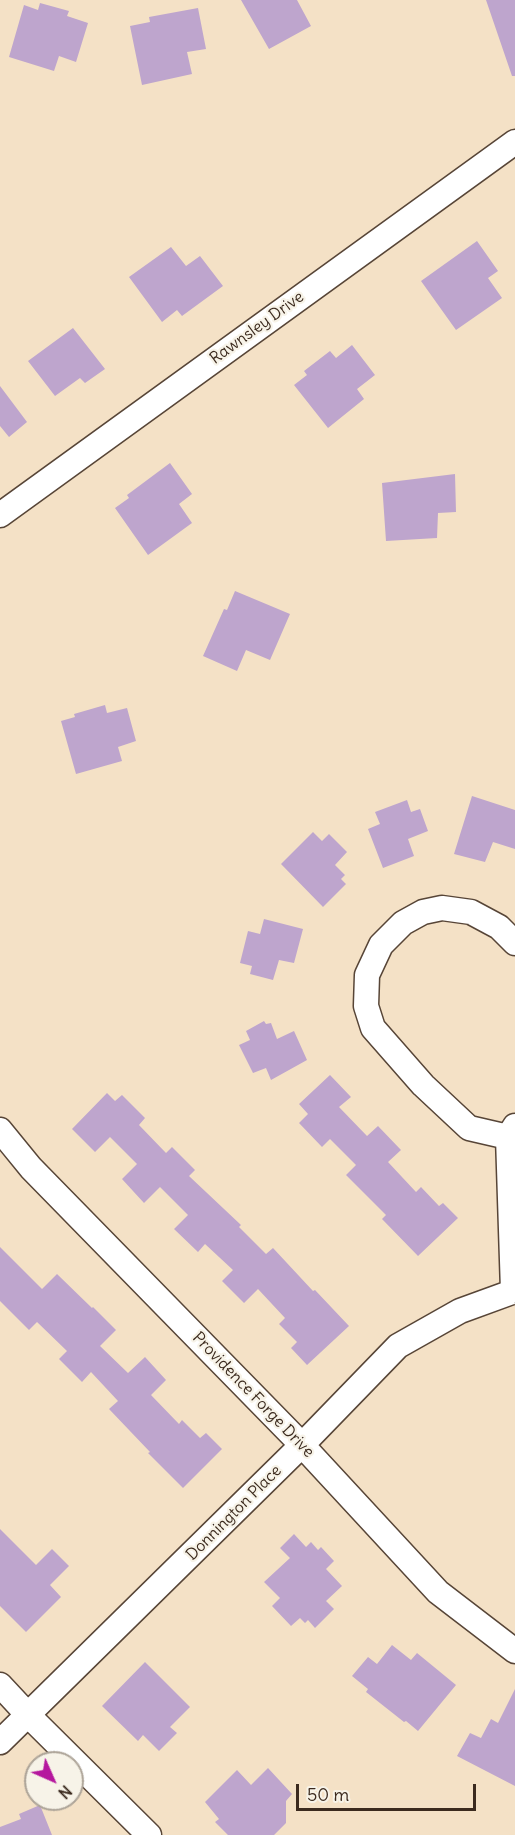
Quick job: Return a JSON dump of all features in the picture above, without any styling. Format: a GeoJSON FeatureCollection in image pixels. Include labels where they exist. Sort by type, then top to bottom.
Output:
{"type":"FeatureCollection","features":[{"type":"Feature","properties":{"kind":"street","name":"Rawnsley Drive"},"geometry":{"type":"LineString","coordinates":[[0,515],[515,141]]}},
{"type":"Feature","properties":{"kind":"street"},"geometry":{"type":"LineString","coordinates":[[514,1291],[512,1131],[469,1128],[423,1085],[373,1028],[366,1006],[367,975],[381,945],[403,923],[423,912],[442,908],[471,912],[499,927],[515,943]]}},
{"type":"Feature","properties":{"kind":"street","name":"Providence Forge Drive"},"geometry":{"type":"LineString","coordinates":[[0,1130],[31,1168],[302,1445],[438,1592],[515,1650]]}},
{"type":"Feature","properties":{"kind":"street","name":"Donnington Place"},"geometry":{"type":"LineString","coordinates":[[0,1742],[302,1445],[398,1346],[460,1311],[514,1291]]}},
{"type":"Feature","properties":{"kind":"street"},"geometry":{"type":"LineString","coordinates":[[0,1685],[149,1835]]}},
{"type":"Feature","properties":{"kind":"building"},"geometry":{"type":"Polygon","coordinates":[[[241,0],[297,0],[311,26],[269,49],[241,0]]]}},
{"type":"Feature","properties":{"kind":"building"},"geometry":{"type":"Polygon","coordinates":[[[486,0],[515,0],[515,76],[512,76],[486,0]]]}},
{"type":"Feature","properties":{"kind":"building"},"geometry":{"type":"Polygon","coordinates":[[[40,3],[69,11],[67,16],[88,23],[76,62],[59,56],[54,71],[9,57],[24,5],[38,10],[40,3]]]}},
{"type":"Feature","properties":{"kind":"building"},"geometry":{"type":"Polygon","coordinates":[[[198,8],[206,49],[187,52],[192,74],[142,85],[130,26],[150,22],[149,17],[198,8]]]}},
{"type":"Feature","properties":{"kind":"building"},"geometry":{"type":"Polygon","coordinates":[[[477,241],[498,271],[488,278],[502,298],[456,330],[421,281],[477,241]]]}},
{"type":"Feature","properties":{"kind":"building"},"geometry":{"type":"Polygon","coordinates":[[[171,247],[186,266],[200,256],[223,286],[182,316],[177,310],[162,322],[129,277],[171,247]]]}},
{"type":"Feature","properties":{"kind":"building"},"geometry":{"type":"Polygon","coordinates":[[[73,328],[105,369],[85,383],[80,378],[55,396],[28,361],[73,328]]]}},
{"type":"Feature","properties":{"kind":"building"},"geometry":{"type":"Polygon","coordinates":[[[352,345],[375,375],[357,389],[364,399],[328,428],[294,385],[307,375],[304,371],[330,351],[336,358],[352,345]]]}},
{"type":"Feature","properties":{"kind":"building"},"geometry":{"type":"Polygon","coordinates":[[[0,386],[27,422],[9,437],[0,426],[0,386]]]}},
{"type":"Feature","properties":{"kind":"building"},"geometry":{"type":"Polygon","coordinates":[[[170,463],[192,494],[179,504],[192,523],[148,555],[115,508],[129,498],[127,495],[170,463]]]}},
{"type":"Feature","properties":{"kind":"building"},"geometry":{"type":"Polygon","coordinates":[[[455,474],[456,512],[438,513],[437,538],[386,541],[382,483],[455,474]]]}},
{"type":"Feature","properties":{"kind":"building"},"geometry":{"type":"Polygon","coordinates":[[[235,591],[290,614],[270,660],[246,650],[237,671],[203,656],[224,609],[227,610],[235,591]]]}},
{"type":"Feature","properties":{"kind":"building"},"geometry":{"type":"Polygon","coordinates":[[[105,705],[107,713],[127,708],[136,741],[118,747],[122,761],[76,774],[61,721],[75,717],[74,714],[105,705]]]}},
{"type":"Feature","properties":{"kind":"building"},"geometry":{"type":"Polygon","coordinates":[[[472,796],[515,810],[515,849],[493,842],[485,862],[454,854],[472,796]]]}},
{"type":"Feature","properties":{"kind":"building"},"geometry":{"type":"Polygon","coordinates":[[[407,800],[411,812],[420,809],[428,831],[408,839],[414,856],[383,868],[368,829],[380,824],[375,812],[407,800]]]}},
{"type":"Feature","properties":{"kind":"building"},"geometry":{"type":"Polygon","coordinates":[[[313,832],[322,841],[329,834],[347,852],[335,865],[345,875],[341,879],[346,884],[323,907],[281,864],[313,832]]]}},
{"type":"Feature","properties":{"kind":"building"},"geometry":{"type":"Polygon","coordinates":[[[264,919],[303,929],[294,963],[279,960],[273,980],[250,974],[252,966],[240,963],[248,931],[260,934],[264,919]]]}},
{"type":"Feature","properties":{"kind":"building"},"geometry":{"type":"Polygon","coordinates":[[[264,1021],[266,1024],[271,1023],[277,1039],[294,1031],[307,1060],[271,1080],[266,1068],[253,1073],[239,1045],[250,1040],[246,1031],[264,1021]]]}},
{"type":"Feature","properties":{"kind":"building"},"geometry":{"type":"Polygon","coordinates":[[[330,1075],[351,1097],[339,1107],[367,1136],[378,1126],[401,1150],[388,1162],[416,1192],[421,1187],[439,1206],[443,1203],[458,1218],[418,1256],[382,1219],[386,1215],[346,1175],[356,1165],[330,1139],[322,1147],[299,1123],[308,1114],[299,1104],[330,1075]]]}},
{"type":"Feature","properties":{"kind":"building"},"geometry":{"type":"Polygon","coordinates":[[[107,1093],[115,1101],[122,1095],[145,1118],[139,1125],[166,1153],[172,1147],[195,1170],[189,1176],[241,1225],[239,1227],[266,1254],[273,1248],[349,1326],[307,1365],[291,1348],[297,1342],[279,1324],[285,1318],[258,1289],[244,1303],[222,1281],[233,1270],[205,1244],[198,1252],[174,1229],[188,1215],[160,1187],[144,1203],[122,1179],[137,1164],[110,1137],[95,1152],[72,1129],[107,1093]]]}},
{"type":"Feature","properties":{"kind":"building"},"geometry":{"type":"Polygon","coordinates":[[[0,1247],[42,1289],[57,1274],[116,1330],[100,1346],[128,1373],[145,1357],[166,1380],[151,1395],[179,1424],[182,1420],[200,1438],[206,1433],[222,1449],[183,1488],[109,1409],[118,1401],[91,1372],[82,1382],[59,1359],[67,1351],[37,1322],[29,1330],[0,1301],[0,1247]]]}},
{"type":"Feature","properties":{"kind":"building"},"geometry":{"type":"Polygon","coordinates":[[[0,1529],[36,1565],[52,1549],[69,1566],[50,1585],[61,1597],[26,1632],[0,1606],[0,1529]]]}},
{"type":"Feature","properties":{"kind":"building"},"geometry":{"type":"Polygon","coordinates":[[[294,1534],[306,1547],[311,1542],[318,1550],[321,1547],[334,1561],[326,1569],[342,1586],[326,1601],[334,1609],[315,1628],[308,1620],[305,1623],[300,1618],[291,1626],[272,1606],[280,1598],[264,1582],[290,1558],[280,1548],[294,1534]]]}},
{"type":"Feature","properties":{"kind":"building"},"geometry":{"type":"Polygon","coordinates":[[[392,1645],[411,1660],[417,1653],[456,1685],[418,1731],[366,1692],[368,1689],[352,1676],[368,1657],[377,1664],[392,1645]]]}},
{"type":"Feature","properties":{"kind":"building"},"geometry":{"type":"Polygon","coordinates":[[[145,1662],[190,1707],[170,1727],[177,1733],[159,1751],[143,1735],[138,1741],[102,1706],[145,1662]]]}},
{"type":"Feature","properties":{"kind":"building"},"geometry":{"type":"Polygon","coordinates":[[[515,1689],[515,1786],[457,1756],[470,1733],[481,1738],[491,1719],[498,1723],[515,1689]]]}},
{"type":"Feature","properties":{"kind":"building"},"geometry":{"type":"Polygon","coordinates":[[[268,1768],[292,1794],[286,1801],[286,1823],[274,1835],[228,1835],[215,1822],[219,1819],[205,1802],[237,1770],[251,1785],[268,1768]]]}},
{"type":"Feature","properties":{"kind":"building"},"geometry":{"type":"Polygon","coordinates":[[[26,1811],[42,1811],[52,1835],[0,1835],[0,1827],[21,1819],[19,1814],[26,1811]]]}}]}
